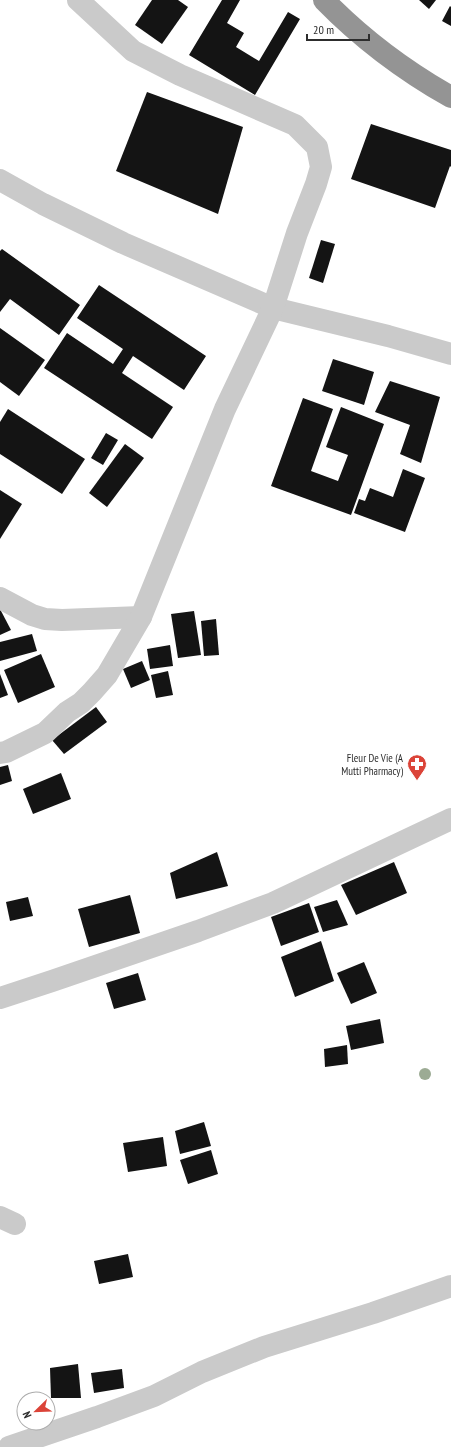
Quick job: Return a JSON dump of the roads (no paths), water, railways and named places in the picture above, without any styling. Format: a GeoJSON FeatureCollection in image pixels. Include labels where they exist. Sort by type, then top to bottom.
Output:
{"type":"FeatureCollection","features":[{"type":"Feature","properties":{"kind":"highway"},"geometry":{"type":"LineString","coordinates":[[324,0],[345,22],[399,64],[451,97]]}},
{"type":"Feature","properties":{"kind":"street"},"geometry":{"type":"LineString","coordinates":[[0,753],[6,752],[46,733],[67,712],[88,696],[107,675],[141,617],[225,410],[273,308],[297,233],[321,167],[317,147],[295,125],[180,75],[133,51],[78,0]]}},
{"type":"Feature","properties":{"kind":"street"},"geometry":{"type":"LineString","coordinates":[[0,180],[43,204],[123,243],[273,308],[388,336],[451,354]]}},
{"type":"Feature","properties":{"kind":"street"},"geometry":{"type":"LineString","coordinates":[[0,598],[32,615],[45,619],[62,620],[141,617]]}},
{"type":"Feature","properties":{"kind":"street"},"geometry":{"type":"LineString","coordinates":[[0,998],[198,931],[273,902],[451,820]]}},
{"type":"Feature","properties":{"kind":"street"},"geometry":{"type":"LineString","coordinates":[[9,1447],[154,1396],[202,1372],[264,1347],[373,1313],[451,1286]]}},
{"type":"Feature","properties":{"kind":"place","name":"Fleur De Vie (A Mutti Pharmacy)"},"geometry":{"type":"Point","coordinates":[417,781]}}]}
